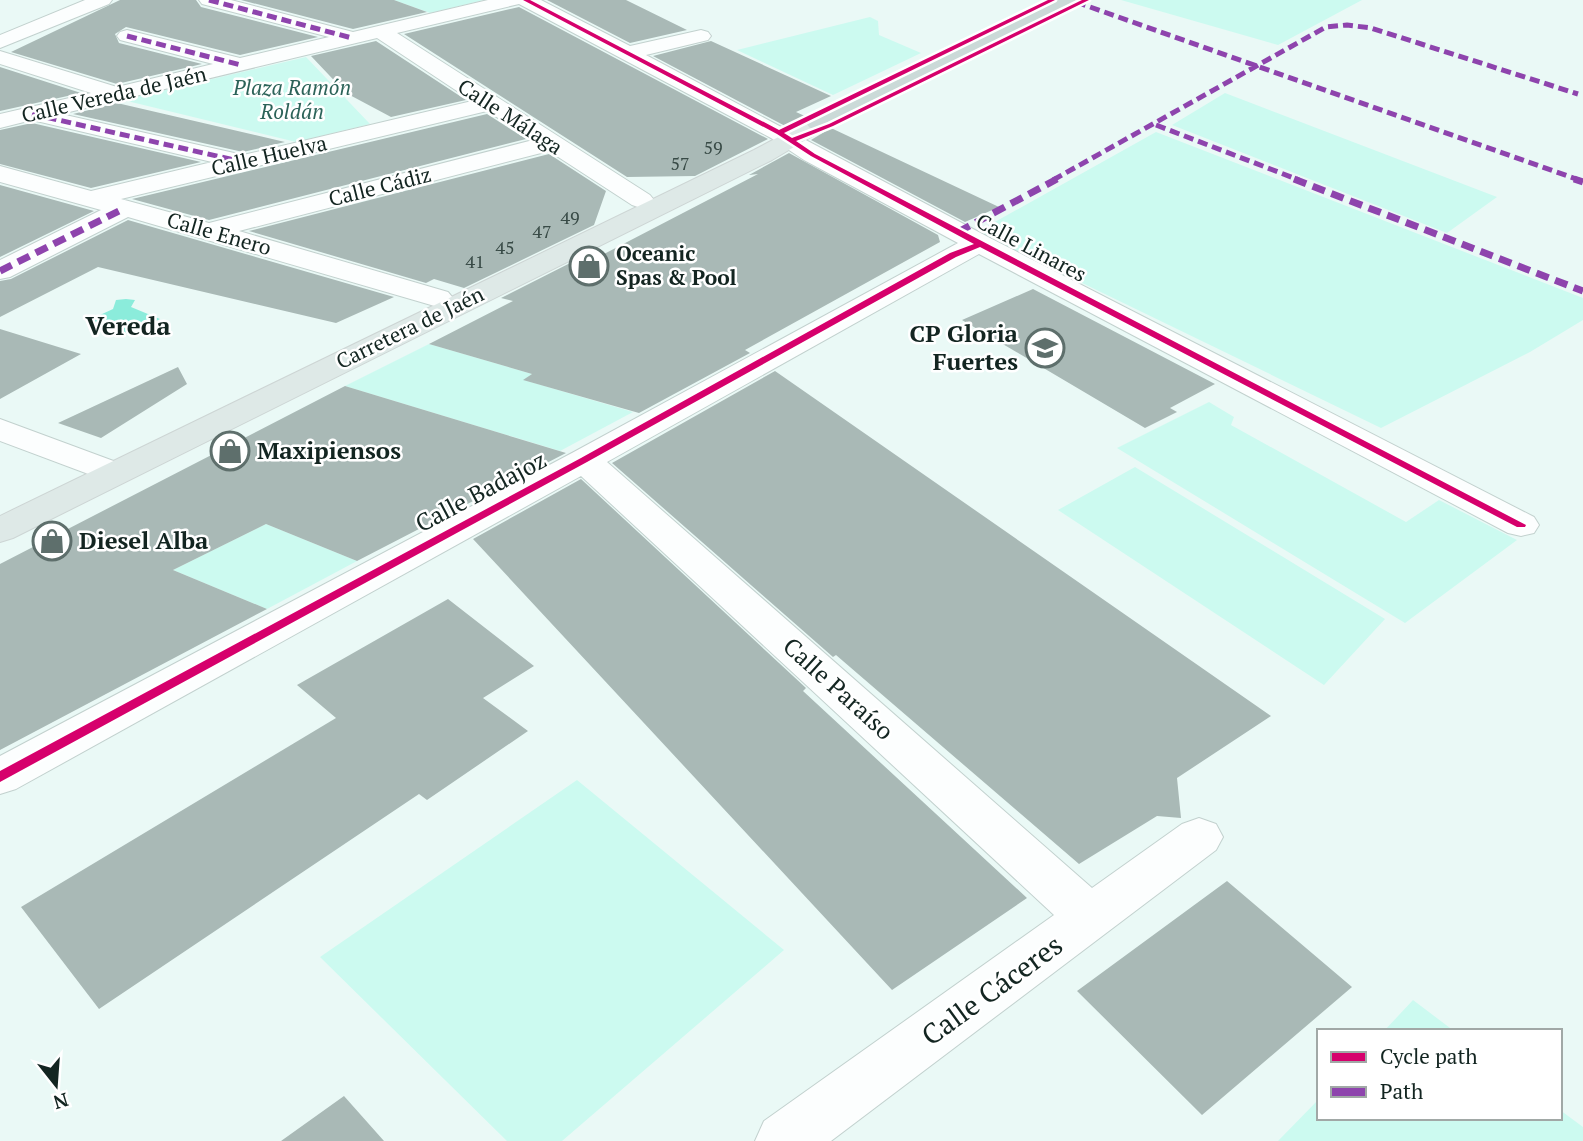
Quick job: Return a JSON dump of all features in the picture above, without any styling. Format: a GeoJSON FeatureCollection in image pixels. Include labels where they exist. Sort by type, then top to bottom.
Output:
{"type":"FeatureCollection","features":[{"type":"Feature","properties":{"kind":"highway","name":"Carretera de Jaén"},"geometry":{"type":"LineString","coordinates":[[818,123],[1065,0]]}},
{"type":"Feature","properties":{"kind":"main road","name":"Carretera de Jaén"},"geometry":{"type":"LineString","coordinates":[[0,530],[104,469],[438,298],[641,200],[818,123]]}},
{"type":"Feature","properties":{"kind":"main road","name":"Carretera de Jaén"},"geometry":{"type":"LineString","coordinates":[[0,510],[104,469],[785,137]]}},
{"type":"Feature","properties":{"kind":"street"},"geometry":{"type":"LineString","coordinates":[[0,41],[102,0]]}},
{"type":"Feature","properties":{"kind":"street"},"geometry":{"type":"LineString","coordinates":[[209,0],[352,38]]}},
{"type":"Feature","properties":{"kind":"street","name":"Calle Vereda de Jaén"},"geometry":{"type":"LineString","coordinates":[[0,121],[513,0]]}},
{"type":"Feature","properties":{"kind":"street","name":"Calle Linares"},"geometry":{"type":"LineString","coordinates":[[526,0],[980,244],[1521,526]]}},
{"type":"Feature","properties":{"kind":"street"},"geometry":{"type":"LineString","coordinates":[[0,24],[50,22]]}},
{"type":"Feature","properties":{"kind":"street","name":"Calle Málaga"},"geometry":{"type":"LineString","coordinates":[[381,32],[641,200]]}},
{"type":"Feature","properties":{"kind":"street"},"geometry":{"type":"LineString","coordinates":[[127,36],[241,65]]}},
{"type":"Feature","properties":{"kind":"street"},"geometry":{"type":"LineString","coordinates":[[628,53],[701,36]]}},
{"type":"Feature","properties":{"kind":"street"},"geometry":{"type":"LineString","coordinates":[[0,57],[116,94]]}},
{"type":"Feature","properties":{"kind":"street","name":"Calle Huelva"},"geometry":{"type":"LineString","coordinates":[[89,199],[489,103]]}},
{"type":"Feature","properties":{"kind":"street"},"geometry":{"type":"LineString","coordinates":[[32,114],[243,162]]}},
{"type":"Feature","properties":{"kind":"street","name":"Calle Cádiz"},"geometry":{"type":"LineString","coordinates":[[210,231],[551,143]]}},
{"type":"Feature","properties":{"kind":"street","name":"Calle Enero"},"geometry":{"type":"LineString","coordinates":[[0,174],[210,231],[438,298]]}},
{"type":"Feature","properties":{"kind":"street"},"geometry":{"type":"LineString","coordinates":[[0,271],[125,208]]}},
{"type":"Feature","properties":{"kind":"street","name":"Calle Badajoz"},"geometry":{"type":"LineString","coordinates":[[0,777],[584,460],[953,255],[980,244]]}},
{"type":"Feature","properties":{"kind":"street"},"geometry":{"type":"LineString","coordinates":[[0,429],[104,469]]}},
{"type":"Feature","properties":{"kind":"street","name":"Calle Paraíso"},"geometry":{"type":"LineString","coordinates":[[584,460],[1091,918]]}},
{"type":"Feature","properties":{"kind":"street","name":"Calle Cáceres"},"geometry":{"type":"LineString","coordinates":[[784,1141],[1199,837]]}},
{"type":"Feature","properties":{"kind":"green space"},"geometry":{"type":"Polygon","coordinates":[[[394,0],[484,0],[430,13],[394,0]]]}},
{"type":"Feature","properties":{"kind":"green space"},"geometry":{"type":"Polygon","coordinates":[[[1121,0],[1362,0],[1278,45],[1121,0]]]}},
{"type":"Feature","properties":{"kind":"green space"},"geometry":{"type":"Polygon","coordinates":[[[870,17],[878,21],[879,35],[921,53],[833,95],[737,50],[870,17]]]}},
{"type":"Feature","properties":{"kind":"green space","name":"Plaza Ramón Roldán"},"geometry":{"type":"Polygon","coordinates":[[[306,57],[370,124],[296,142],[123,100],[306,57]]]}},
{"type":"Feature","properties":{"kind":"green space"},"geometry":{"type":"Polygon","coordinates":[[[1225,93],[1497,197],[1447,233],[1172,125],[1225,93]]]}},
{"type":"Feature","properties":{"kind":"green space"},"geometry":{"type":"Polygon","coordinates":[[[1156,132],[1583,298],[1583,320],[1530,352],[1381,428],[977,232],[1156,132]]]}},
{"type":"Feature","properties":{"kind":"green space"},"geometry":{"type":"Polygon","coordinates":[[[429,344],[532,374],[524,380],[633,412],[560,451],[345,386],[429,344]]]}},
{"type":"Feature","properties":{"kind":"green space"},"geometry":{"type":"Polygon","coordinates":[[[1209,402],[1234,417],[1231,425],[1406,522],[1439,500],[1517,540],[1405,623],[1117,448],[1209,402]]]}},
{"type":"Feature","properties":{"kind":"green space"},"geometry":{"type":"Polygon","coordinates":[[[1135,467],[1385,619],[1324,685],[1058,510],[1135,467]]]}},
{"type":"Feature","properties":{"kind":"green space"},"geometry":{"type":"Polygon","coordinates":[[[266,524],[357,561],[267,609],[173,570],[266,524]]]}},
{"type":"Feature","properties":{"kind":"green space"},"geometry":{"type":"Polygon","coordinates":[[[577,780],[784,950],[562,1141],[507,1141],[320,957],[577,780]]]}},
{"type":"Feature","properties":{"kind":"green space"},"geometry":{"type":"Polygon","coordinates":[[[1413,1000],[1451,1029],[1386,1029],[1413,1000]]]}},
{"type":"Feature","properties":{"kind":"green space"},"geometry":{"type":"Polygon","coordinates":[[[1317,1101],[1317,1120],[1562,1120],[1562,1111],[1583,1127],[1583,1141],[1278,1141],[1317,1101]]]}},
{"type":"Feature","properties":{"kind":"shaded area"},"geometry":{"type":"Polygon","coordinates":[[[116,300],[135,300],[131,307],[160,319],[130,335],[109,326],[94,328],[87,324],[89,320],[113,309],[116,300]]]}},
{"type":"Feature","properties":{"kind":"building"},"geometry":{"type":"Polygon","coordinates":[[[120,0],[196,0],[201,7],[318,37],[240,55],[126,27],[115,34],[119,43],[202,64],[117,84],[11,52],[120,0]]]}},
{"type":"Feature","properties":{"kind":"building"},"geometry":{"type":"Polygon","coordinates":[[[241,0],[394,0],[427,12],[353,29],[241,0]]]}},
{"type":"Feature","properties":{"kind":"building"},"geometry":{"type":"Polygon","coordinates":[[[547,0],[626,0],[687,30],[630,43],[547,0]]]}},
{"type":"Feature","properties":{"kind":"building"},"geometry":{"type":"Polygon","coordinates":[[[519,7],[768,139],[695,176],[627,177],[404,34],[519,7]]]}},
{"type":"Feature","properties":{"kind":"building"},"geometry":{"type":"Polygon","coordinates":[[[376,41],[466,100],[391,117],[346,93],[311,56],[376,41]]]}},
{"type":"Feature","properties":{"kind":"building"},"geometry":{"type":"Polygon","coordinates":[[[711,41],[831,96],[796,112],[807,117],[789,128],[653,56],[711,41]]]}},
{"type":"Feature","properties":{"kind":"building"},"geometry":{"type":"Polygon","coordinates":[[[0,67],[81,93],[0,111],[0,67]]]}},
{"type":"Feature","properties":{"kind":"building"},"geometry":{"type":"Polygon","coordinates":[[[117,103],[285,142],[243,152],[73,114],[117,103]]]}},
{"type":"Feature","properties":{"kind":"building"},"geometry":{"type":"Polygon","coordinates":[[[487,114],[526,139],[209,220],[132,199],[487,114]]]}},
{"type":"Feature","properties":{"kind":"building"},"geometry":{"type":"Polygon","coordinates":[[[32,123],[201,162],[91,188],[0,164],[0,130],[32,123]]]}},
{"type":"Feature","properties":{"kind":"building"},"geometry":{"type":"Polygon","coordinates":[[[831,128],[999,207],[965,222],[811,140],[831,128]]]}},
{"type":"Feature","properties":{"kind":"building"},"geometry":{"type":"Polygon","coordinates":[[[789,153],[938,235],[940,242],[745,350],[750,353],[639,413],[523,380],[532,374],[429,344],[513,301],[501,298],[582,257],[579,267],[758,174],[749,175],[789,153]]]}},
{"type":"Feature","properties":{"kind":"building"},"geometry":{"type":"Polygon","coordinates":[[[549,154],[606,191],[594,225],[464,288],[434,279],[426,283],[249,231],[549,154]]]}},
{"type":"Feature","properties":{"kind":"building"},"geometry":{"type":"Polygon","coordinates":[[[0,185],[94,211],[0,257],[0,185]]]}},
{"type":"Feature","properties":{"kind":"building"},"geometry":{"type":"Polygon","coordinates":[[[128,220],[394,297],[336,323],[98,267],[0,317],[0,281],[11,279],[128,220]]]}},
{"type":"Feature","properties":{"kind":"building"},"geometry":{"type":"Polygon","coordinates":[[[1033,289],[1215,384],[1170,408],[1177,412],[1145,428],[962,320],[1033,289]]]}},
{"type":"Feature","properties":{"kind":"building"},"geometry":{"type":"Polygon","coordinates":[[[0,329],[81,354],[0,399],[0,329]]]}},
{"type":"Feature","properties":{"kind":"building"},"geometry":{"type":"Polygon","coordinates":[[[178,367],[187,384],[101,438],[58,423],[178,367]]]}},
{"type":"Feature","properties":{"kind":"building"},"geometry":{"type":"Polygon","coordinates":[[[775,371],[1271,716],[1177,778],[1181,818],[1157,816],[1079,864],[836,655],[833,657],[612,463],[775,371]]]}},
{"type":"Feature","properties":{"kind":"building"},"geometry":{"type":"Polygon","coordinates":[[[345,386],[566,453],[357,561],[266,524],[173,570],[267,609],[0,750],[0,564],[345,386]]]}},
{"type":"Feature","properties":{"kind":"building"},"geometry":{"type":"Polygon","coordinates":[[[581,479],[806,688],[803,691],[1027,898],[892,990],[473,539],[581,479]]]}},
{"type":"Feature","properties":{"kind":"building"},"geometry":{"type":"Polygon","coordinates":[[[448,599],[534,666],[483,698],[528,731],[427,800],[419,794],[99,1009],[21,907],[336,718],[297,685],[448,599]]]}},
{"type":"Feature","properties":{"kind":"building"},"geometry":{"type":"Polygon","coordinates":[[[1227,881],[1352,987],[1202,1115],[1077,991],[1227,881]]]}},
{"type":"Feature","properties":{"kind":"building"},"geometry":{"type":"Polygon","coordinates":[[[344,1096],[384,1141],[281,1141],[344,1096]]]}},
{"type":"Feature","properties":{"kind":"marked path"},"geometry":{"type":"LineString","coordinates":[[209,0],[352,38]]}},
{"type":"Feature","properties":{"kind":"marked path"},"geometry":{"type":"LineString","coordinates":[[1076,2],[1583,182]]}},
{"type":"Feature","properties":{"kind":"marked path"},"geometry":{"type":"LineString","coordinates":[[958,232],[1156,125],[1326,27],[1347,25],[1371,28],[1578,94]]}},
{"type":"Feature","properties":{"kind":"marked path"},"geometry":{"type":"LineString","coordinates":[[127,36],[241,65]]}},
{"type":"Feature","properties":{"kind":"marked path"},"geometry":{"type":"LineString","coordinates":[[32,114],[243,162]]}},
{"type":"Feature","properties":{"kind":"marked path"},"geometry":{"type":"LineString","coordinates":[[1156,125],[1583,291]]}},
{"type":"Feature","properties":{"kind":"marked path"},"geometry":{"type":"LineString","coordinates":[[0,271],[125,208]]}},
{"type":"Feature","properties":{"kind":"cycle path"},"geometry":{"type":"LineString","coordinates":[[526,0],[779,133],[813,155],[980,244],[1521,525]]}},
{"type":"Feature","properties":{"kind":"cycle path"},"geometry":{"type":"LineString","coordinates":[[779,133],[1052,0]]}},
{"type":"Feature","properties":{"kind":"cycle path"},"geometry":{"type":"LineString","coordinates":[[791,141],[831,125],[1086,0]]}},
{"type":"Feature","properties":{"kind":"cycle path"},"geometry":{"type":"LineString","coordinates":[[0,777],[584,460],[953,255],[980,244]]}},
{"type":"Feature","properties":{"kind":"place","name":"Oceanic Spas & Pool"},"geometry":{"type":"Point","coordinates":[589,266]}},
{"type":"Feature","properties":{"kind":"place","name":"CP Gloria Fuertes"},"geometry":{"type":"Point","coordinates":[1045,348]}},
{"type":"Feature","properties":{"kind":"place","name":"Maxipiensos"},"geometry":{"type":"Point","coordinates":[230,451]}},
{"type":"Feature","properties":{"kind":"place","name":"Diesel Alba"},"geometry":{"type":"Point","coordinates":[52,541]}},
{"type":"Feature","properties":{"kind":"district","name":"Vereda"},"geometry":{"type":"Point","coordinates":[128,326]}}]}
